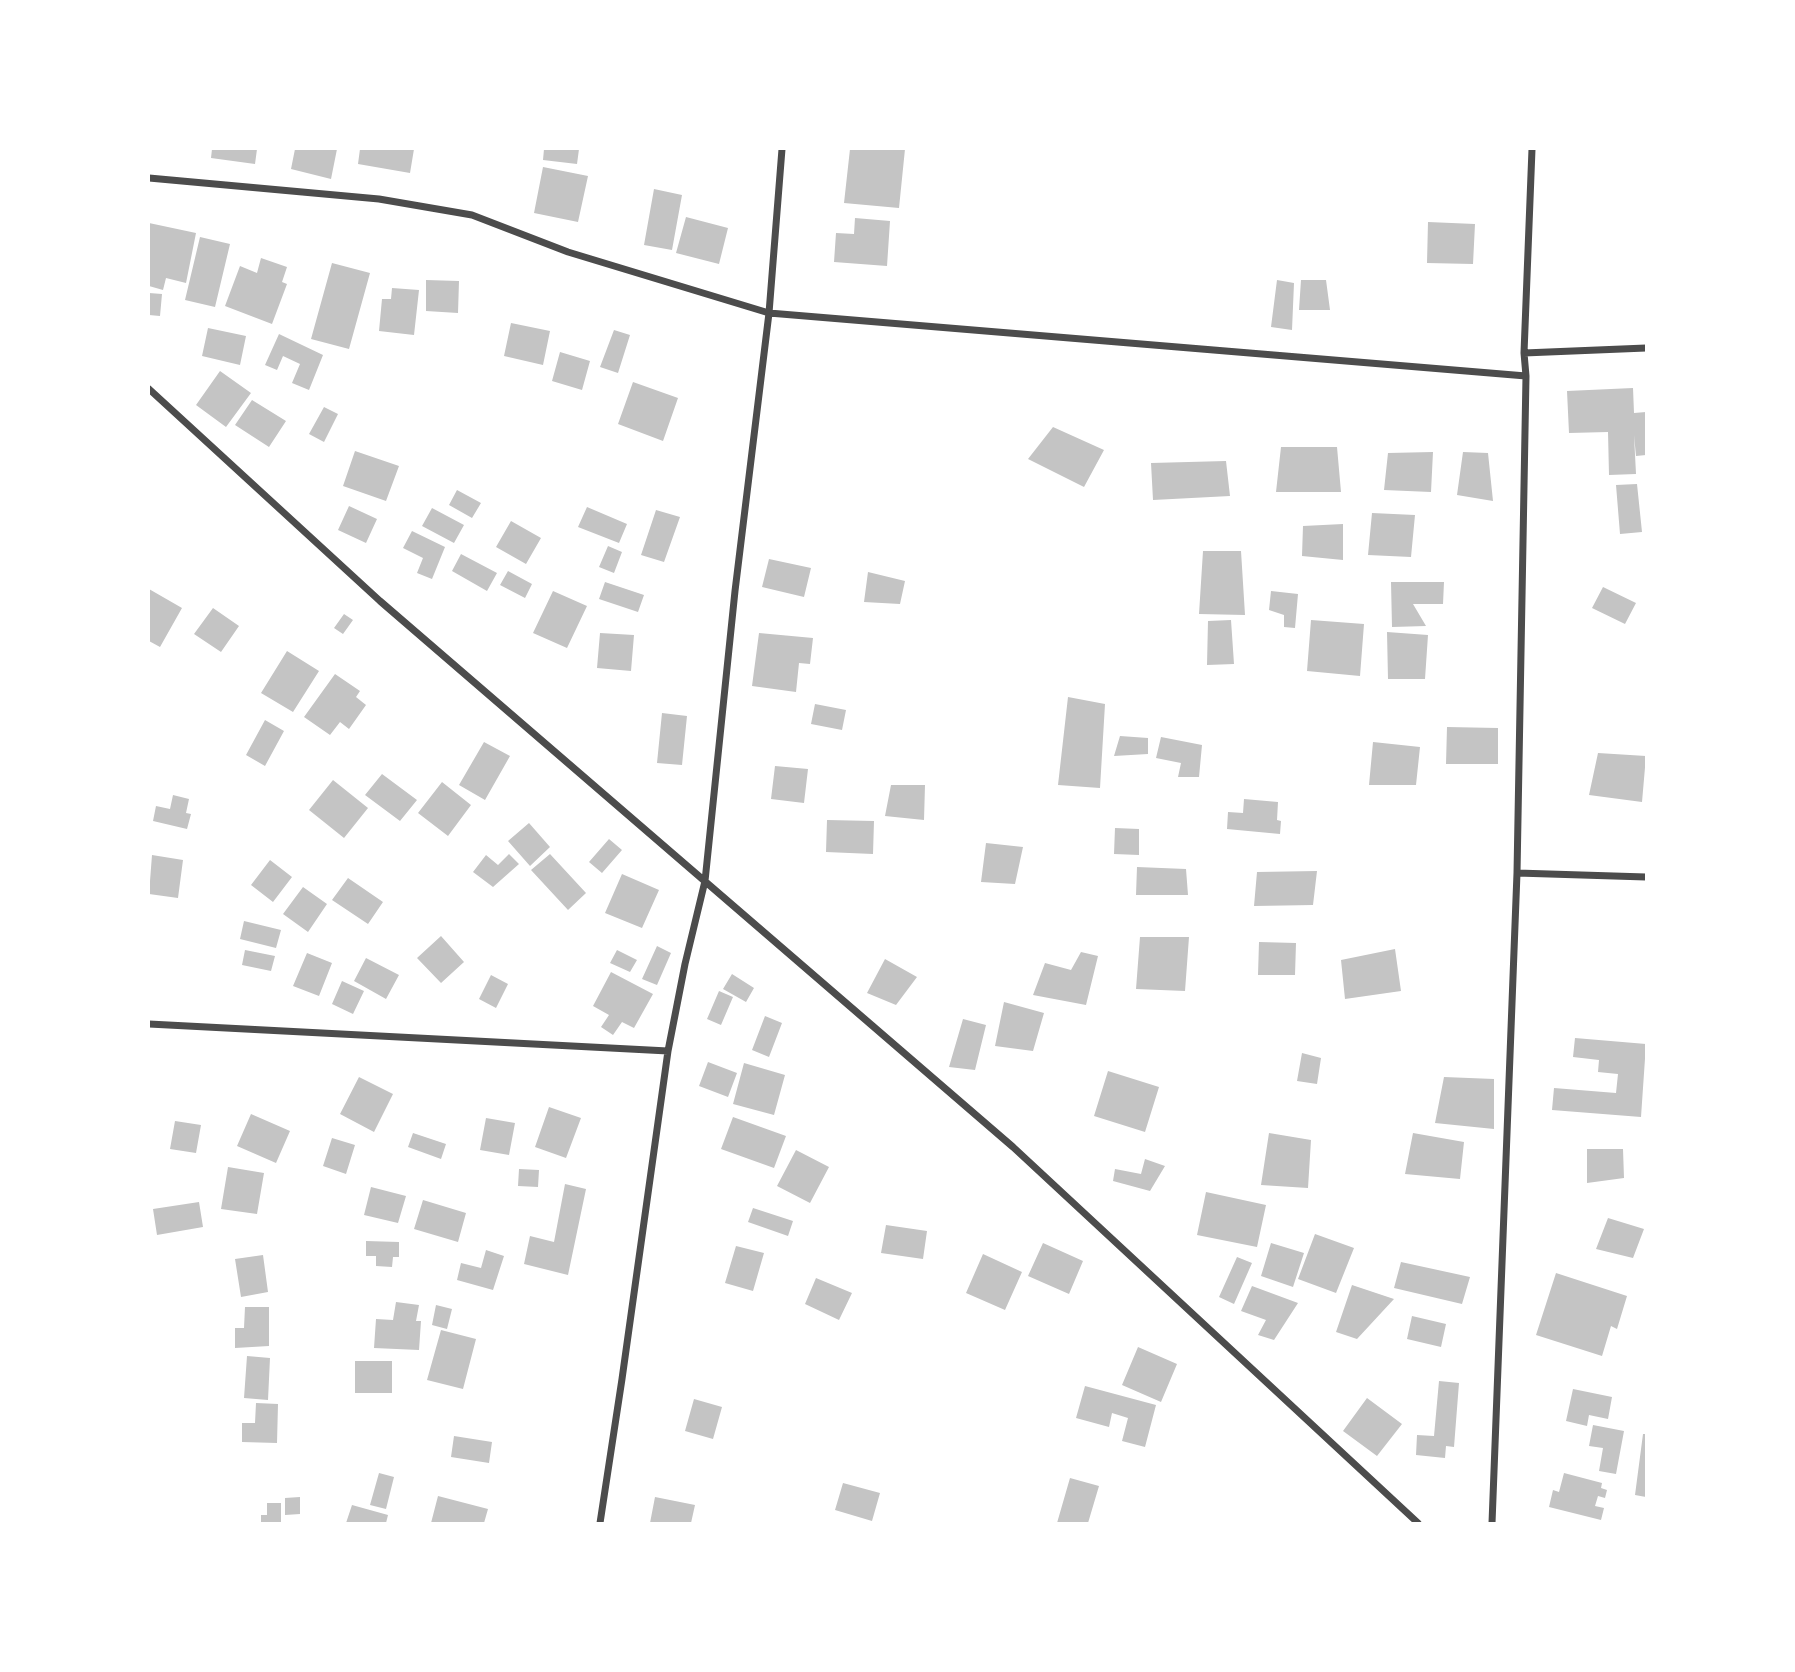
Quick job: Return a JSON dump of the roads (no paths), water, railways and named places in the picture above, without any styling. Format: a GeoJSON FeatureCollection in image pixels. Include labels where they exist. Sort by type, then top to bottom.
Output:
{"type":"FeatureCollection","features":[{"type":"Feature","properties":{"kind":"street"},"geometry":{"type":"LineString","coordinates":[[600,1523],[667,1051],[705,881],[734,591],[769,313],[782,149]]}},
{"type":"Feature","properties":{"kind":"street"},"geometry":{"type":"LineString","coordinates":[[1492,1523],[1517,873],[1526,376],[1524,353],[1532,149]]}},
{"type":"Feature","properties":{"kind":"street"},"geometry":{"type":"LineString","coordinates":[[149,178],[379,198],[472,215],[568,252],[769,313],[1526,376]]}},
{"type":"Feature","properties":{"kind":"street"},"geometry":{"type":"LineString","coordinates":[[1524,353],[1646,348]]}},
{"type":"Feature","properties":{"kind":"street"},"geometry":{"type":"LineString","coordinates":[[149,389],[380,601],[1013,1146],[1418,1523]]}},
{"type":"Feature","properties":{"kind":"street"},"geometry":{"type":"LineString","coordinates":[[1517,873],[1646,877]]}},
{"type":"Feature","properties":{"kind":"street"},"geometry":{"type":"LineString","coordinates":[[149,1024],[667,1051]]}}]}
